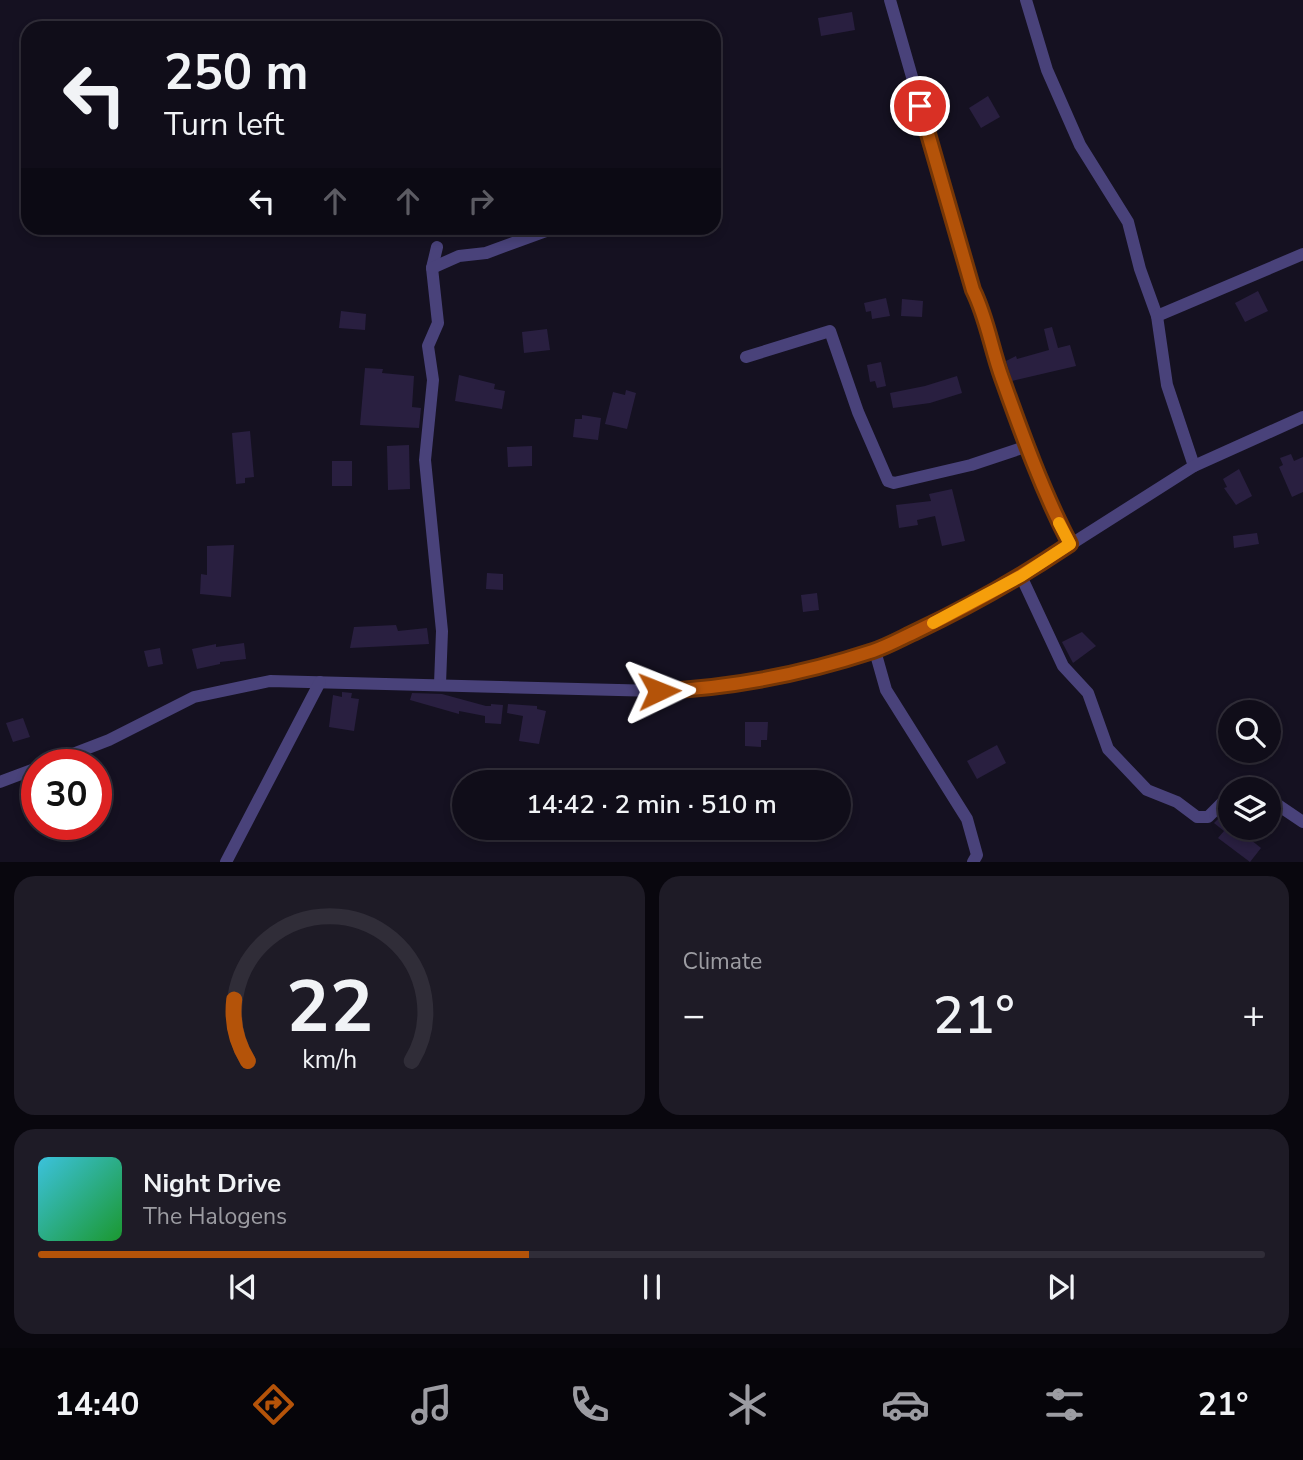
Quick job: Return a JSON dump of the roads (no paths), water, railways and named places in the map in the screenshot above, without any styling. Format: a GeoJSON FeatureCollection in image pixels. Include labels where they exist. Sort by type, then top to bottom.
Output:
{"type":"FeatureCollection","features":[{"type":"Feature","properties":{"kind":"street"},"geometry":{"type":"LineString","coordinates":[[890,0],[973,290],[985,317],[1001,377],[1057,520],[1070,544]]}},
{"type":"Feature","properties":{"kind":"street"},"geometry":{"type":"LineString","coordinates":[[1026,0],[1047,69],[1080,145],[1128,222],[1140,269],[1157,316],[1167,385],[1194,466]]}},
{"type":"Feature","properties":{"kind":"street"},"geometry":{"type":"LineString","coordinates":[[432,268],[459,256],[486,253],[535,235]]}},
{"type":"Feature","properties":{"kind":"street"},"geometry":{"type":"LineString","coordinates":[[437,247],[432,268],[438,323],[428,346],[433,380],[425,460],[442,631],[440,684]]}},
{"type":"Feature","properties":{"kind":"street"},"geometry":{"type":"LineString","coordinates":[[1157,316],[1303,254]]}},
{"type":"Feature","properties":{"kind":"street"},"geometry":{"type":"LineString","coordinates":[[746,357],[830,331],[858,412],[888,481],[894,483],[971,465],[1028,446]]}},
{"type":"Feature","properties":{"kind":"street"},"geometry":{"type":"LineString","coordinates":[[86,749],[194,697],[270,681],[659,691],[716,688],[799,672],[875,651],[937,621],[1021,576],[1194,466],[1303,416]]}},
{"type":"Feature","properties":{"kind":"street"},"geometry":{"type":"LineString","coordinates":[[1021,576],[1063,666],[1088,692],[1108,748],[1114,757],[1146,790],[1177,802],[1197,817],[1208,817],[1218,807]]}},
{"type":"Feature","properties":{"kind":"street"},"geometry":{"type":"LineString","coordinates":[[875,651],[886,690],[967,819],[977,855],[973,862]]}},
{"type":"Feature","properties":{"kind":"street"},"geometry":{"type":"LineString","coordinates":[[226,862],[320,682]]}},
{"type":"Feature","properties":{"kind":"street"},"geometry":{"type":"LineString","coordinates":[[0,782],[21,774]]}},
{"type":"Feature","properties":{"kind":"street"},"geometry":{"type":"LineString","coordinates":[[1281,807],[1303,822]]}}]}
